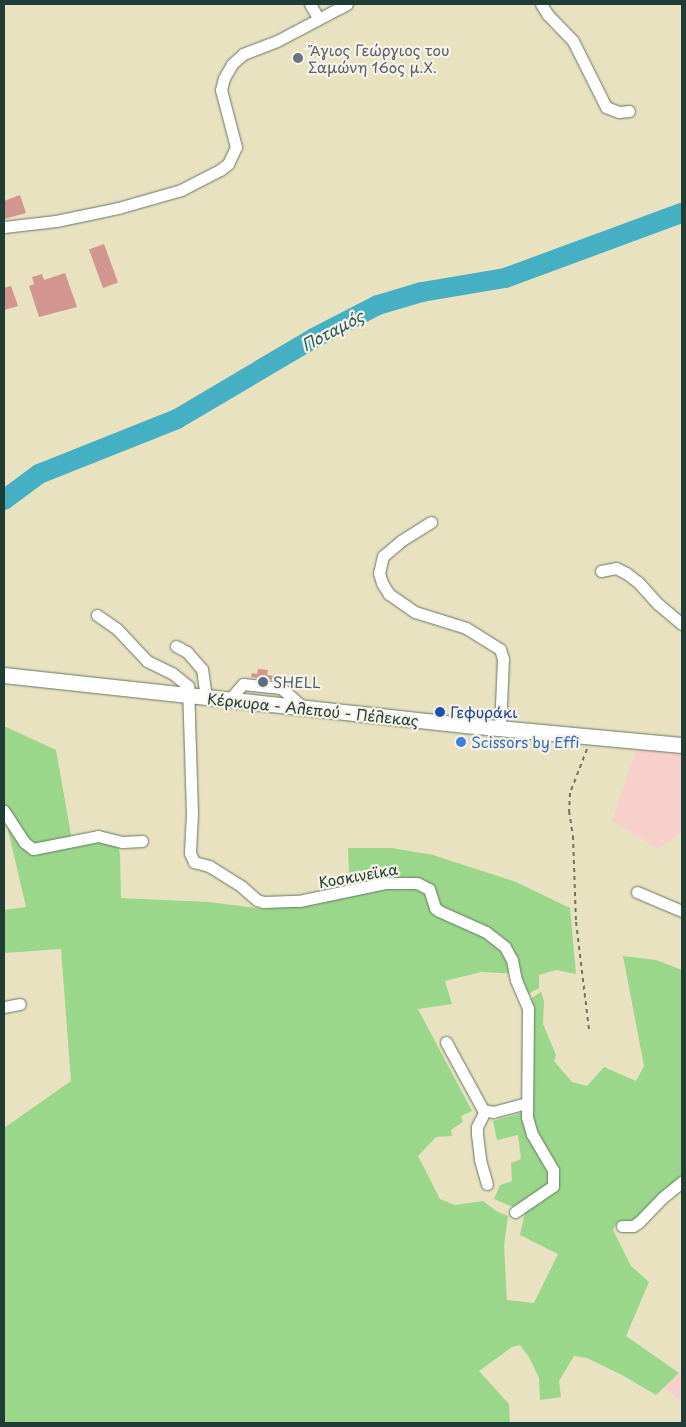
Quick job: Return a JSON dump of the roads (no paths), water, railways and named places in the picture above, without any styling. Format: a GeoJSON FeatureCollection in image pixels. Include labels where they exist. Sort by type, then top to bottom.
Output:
{"type":"FeatureCollection","features":[{"type":"Feature","properties":{"kind":"main road","name":"Κέρκυρα - Αλεπού - Πέλεκας"},"geometry":{"type":"LineString","coordinates":[[4,675],[500,728],[682,744]]}},
{"type":"Feature","properties":{"kind":"street"},"geometry":{"type":"LineString","coordinates":[[310,4],[318,18]]}},
{"type":"Feature","properties":{"kind":"street"},"geometry":{"type":"LineString","coordinates":[[4,227],[56,221],[118,208],[181,190],[220,170],[228,164],[236,147],[221,90],[223,80],[230,68],[243,54],[277,41],[347,4]]}},
{"type":"Feature","properties":{"kind":"street"},"geometry":{"type":"LineString","coordinates":[[541,4],[548,15],[573,41],[606,107],[619,112],[629,111]]}},
{"type":"Feature","properties":{"kind":"street"},"geometry":{"type":"LineString","coordinates":[[432,522],[401,540],[383,556],[380,565],[382,583],[389,594],[415,612],[466,628],[500,649],[503,659],[500,728]]}},
{"type":"Feature","properties":{"kind":"street"},"geometry":{"type":"LineString","coordinates":[[601,571],[616,568],[626,573],[682,624]]}},
{"type":"Feature","properties":{"kind":"street"},"geometry":{"type":"LineString","coordinates":[[97,616],[118,628],[147,661],[172,673],[185,682],[190,696]]}},
{"type":"Feature","properties":{"kind":"street"},"geometry":{"type":"LineString","coordinates":[[176,646],[187,652],[202,668],[206,698]]}},
{"type":"Feature","properties":{"kind":"street","name":"Κοσκινεϊκα"},"geometry":{"type":"LineString","coordinates":[[190,696],[191,859],[209,866],[242,887],[257,900],[263,902],[298,901],[384,883],[405,882],[424,885],[439,911],[498,940],[505,947],[512,960],[516,980],[528,1008],[527,1117],[532,1134],[553,1170],[553,1186],[515,1212]]}},
{"type":"Feature","properties":{"kind":"street"},"geometry":{"type":"LineString","coordinates":[[4,811],[24,842],[33,849],[98,836],[122,842],[142,841]]}},
{"type":"Feature","properties":{"kind":"street"},"geometry":{"type":"LineString","coordinates":[[637,892],[682,911]]}},
{"type":"Feature","properties":{"kind":"street"},"geometry":{"type":"LineString","coordinates":[[4,1007],[20,1004]]}},
{"type":"Feature","properties":{"kind":"street"},"geometry":{"type":"LineString","coordinates":[[446,1042],[477,1103],[485,1111],[493,1112],[527,1103]]}},
{"type":"Feature","properties":{"kind":"street"},"geometry":{"type":"LineString","coordinates":[[485,1111],[477,1127],[476,1134],[480,1160],[487,1184]]}},
{"type":"Feature","properties":{"kind":"street"},"geometry":{"type":"LineString","coordinates":[[622,1226],[633,1226],[640,1222],[662,1198],[682,1182]]}},
{"type":"Feature","properties":{"kind":"waterway","name":"Ποταμός"},"geometry":{"type":"LineString","coordinates":[[4,500],[39,474],[177,419],[314,338],[378,305],[422,292],[505,278],[682,213]]}},
{"type":"Feature","properties":{"kind":"place","name":"Ἄγιος Γεώργιος του Σαμώνη 16ος μ.Χ."},"geometry":{"type":"Point","coordinates":[298,58]}},
{"type":"Feature","properties":{"kind":"place","name":"SHELL"},"geometry":{"type":"Point","coordinates":[263,682]}},
{"type":"Feature","properties":{"kind":"place","name":"Γεφυράκι"},"geometry":{"type":"Point","coordinates":[440,712]}},
{"type":"Feature","properties":{"kind":"place","name":"Scissors by Effi"},"geometry":{"type":"Point","coordinates":[461,742]}}]}
